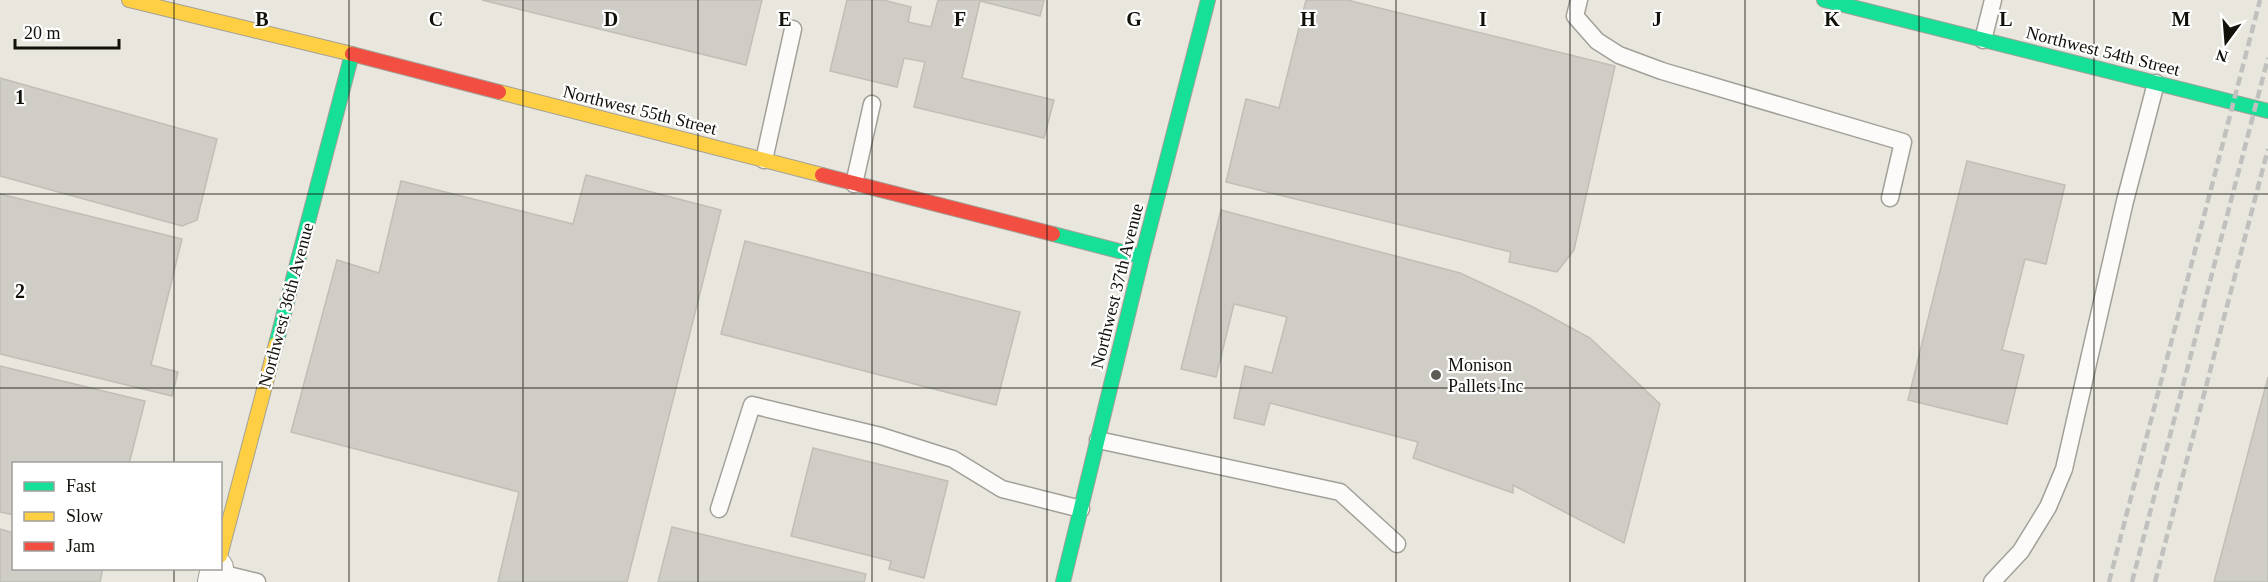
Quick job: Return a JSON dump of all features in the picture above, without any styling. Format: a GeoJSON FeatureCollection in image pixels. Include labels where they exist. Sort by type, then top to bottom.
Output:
{"type":"FeatureCollection","features":[{"type":"Feature","properties":{"kind":"street","name":"Northwest 55th Street"},"geometry":{"type":"LineString","coordinates":[[129,0],[352,54],[1142,257]]}},
{"type":"Feature","properties":{"kind":"street","name":"Northwest 37th Avenue"},"geometry":{"type":"LineString","coordinates":[[1063,582],[1142,257],[1208,0]]}},
{"type":"Feature","properties":{"kind":"street","name":"Northwest 54th Street"},"geometry":{"type":"LineString","coordinates":[[1824,0],[2268,111]]}},
{"type":"Feature","properties":{"kind":"street","name":"Northwest 36th Avenue"},"geometry":{"type":"LineString","coordinates":[[222,551],[352,54]]}},
{"type":"Feature","properties":{"kind":"lane"},"geometry":{"type":"LineString","coordinates":[[1579,0],[1575,16],[1579,22],[1597,41],[1619,55],[1662,72],[1903,142],[1890,198]]}},
{"type":"Feature","properties":{"kind":"lane"},"geometry":{"type":"LineString","coordinates":[[1983,40],[1993,0]]}},
{"type":"Feature","properties":{"kind":"lane"},"geometry":{"type":"LineString","coordinates":[[764,160],[793,29]]}},
{"type":"Feature","properties":{"kind":"lane"},"geometry":{"type":"LineString","coordinates":[[1992,582],[2021,551],[2048,507],[2064,469],[2125,201],[2156,83]]}},
{"type":"Feature","properties":{"kind":"lane"},"geometry":{"type":"LineString","coordinates":[[854,184],[872,104]]}},
{"type":"Feature","properties":{"kind":"lane"},"geometry":{"type":"LineString","coordinates":[[719,509],[752,405],[881,436],[953,459],[1002,489],[1081,509]]}},
{"type":"Feature","properties":{"kind":"lane"},"geometry":{"type":"LineString","coordinates":[[1098,440],[1340,492],[1397,543]]}},
{"type":"Feature","properties":{"kind":"lane"},"geometry":{"type":"LineString","coordinates":[[217,570],[257,582]]}},
{"type":"Feature","properties":{"kind":"building"},"geometry":{"type":"Polygon","coordinates":[[[482,0],[762,0],[746,65],[482,0]]]}},
{"type":"Feature","properties":{"kind":"building"},"geometry":{"type":"Polygon","coordinates":[[[847,0],[883,0],[911,7],[908,22],[931,27],[938,0],[1044,0],[1040,16],[980,1],[962,78],[1054,100],[1044,138],[914,107],[925,62],[904,58],[897,87],[830,71],[847,0]]]}},
{"type":"Feature","properties":{"kind":"building"},"geometry":{"type":"Polygon","coordinates":[[[1306,0],[1347,0],[1615,66],[1574,250],[1557,272],[1509,262],[1511,252],[1226,182],[1246,99],[1279,108],[1306,0]]]}},
{"type":"Feature","properties":{"kind":"building"},"geometry":{"type":"Polygon","coordinates":[[[0,78],[217,139],[197,220],[182,226],[0,176],[0,78]]]}},
{"type":"Feature","properties":{"kind":"building"},"geometry":{"type":"Polygon","coordinates":[[[1967,161],[2065,185],[2046,264],[2025,259],[2002,350],[2024,355],[2007,424],[1908,400],[1967,161]]]}},
{"type":"Feature","properties":{"kind":"building"},"geometry":{"type":"Polygon","coordinates":[[[586,175],[721,210],[627,582],[498,582],[519,492],[291,432],[337,260],[379,273],[401,181],[573,224],[586,175]]]}},
{"type":"Feature","properties":{"kind":"building"},"geometry":{"type":"Polygon","coordinates":[[[0,194],[182,239],[151,365],[178,372],[172,396],[0,354],[0,194]]]}},
{"type":"Feature","properties":{"kind":"building","name":"Monison Pallets Inc"},"geometry":{"type":"Polygon","coordinates":[[[1221,210],[1460,273],[1531,306],[1590,338],[1660,404],[1624,543],[1513,485],[1513,493],[1413,458],[1418,442],[1270,403],[1264,425],[1234,418],[1245,366],[1272,373],[1287,317],[1234,304],[1216,377],[1181,369],[1221,210]]]}},
{"type":"Feature","properties":{"kind":"building"},"geometry":{"type":"Polygon","coordinates":[[[745,241],[1020,312],[996,405],[721,334],[745,241]]]}},
{"type":"Feature","properties":{"kind":"building"},"geometry":{"type":"Polygon","coordinates":[[[0,366],[145,401],[130,462],[12,462],[12,515],[0,512],[0,366]]]}},
{"type":"Feature","properties":{"kind":"building"},"geometry":{"type":"Polygon","coordinates":[[[2268,377],[2268,582],[2214,582],[2268,377]]]}},
{"type":"Feature","properties":{"kind":"building"},"geometry":{"type":"Polygon","coordinates":[[[813,448],[948,481],[924,578],[889,569],[891,561],[791,536],[813,448]]]}},
{"type":"Feature","properties":{"kind":"building"},"geometry":{"type":"Polygon","coordinates":[[[672,527],[866,574],[864,582],[658,582],[672,527]]]}},
{"type":"Feature","properties":{"kind":"building"},"geometry":{"type":"Polygon","coordinates":[[[0,529],[12,532],[12,570],[103,570],[100,582],[0,582],[0,529]]]}},
{"type":"Feature","properties":{"kind":"railway"},"geometry":{"type":"LineString","coordinates":[[2109,582],[2260,0]]}},
{"type":"Feature","properties":{"kind":"railway"},"geometry":{"type":"LineString","coordinates":[[2132,582],[2268,58]]}},
{"type":"Feature","properties":{"kind":"railway"},"geometry":{"type":"LineString","coordinates":[[2155,582],[2268,149]]}},
{"type":"Feature","properties":{"kind":"traffic: fast"},"geometry":{"type":"LineString","coordinates":[[1063,582],[1142,257],[1208,0]]}},
{"type":"Feature","properties":{"kind":"traffic: fast"},"geometry":{"type":"LineString","coordinates":[[1824,0],[2268,111]]}},
{"type":"Feature","properties":{"kind":"traffic: fast"},"geometry":{"type":"LineString","coordinates":[[276,344],[352,54]]}},
{"type":"Feature","properties":{"kind":"traffic: fast"},"geometry":{"type":"LineString","coordinates":[[1053,234],[1142,257]]}},
{"type":"Feature","properties":{"kind":"traffic: slow"},"geometry":{"type":"LineString","coordinates":[[129,0],[352,54]]}},
{"type":"Feature","properties":{"kind":"traffic: slow"},"geometry":{"type":"LineString","coordinates":[[499,92],[822,175]]}},
{"type":"Feature","properties":{"kind":"traffic: slow"},"geometry":{"type":"LineString","coordinates":[[222,548],[276,344]]}},
{"type":"Feature","properties":{"kind":"traffic: jam"},"geometry":{"type":"LineString","coordinates":[[352,54],[499,92]]}},
{"type":"Feature","properties":{"kind":"traffic: jam"},"geometry":{"type":"LineString","coordinates":[[822,175],[1053,234]]}},
{"type":"Feature","properties":{"kind":"place","name":"Monison Pallets Inc"},"geometry":{"type":"Point","coordinates":[1436,375]}}]}
